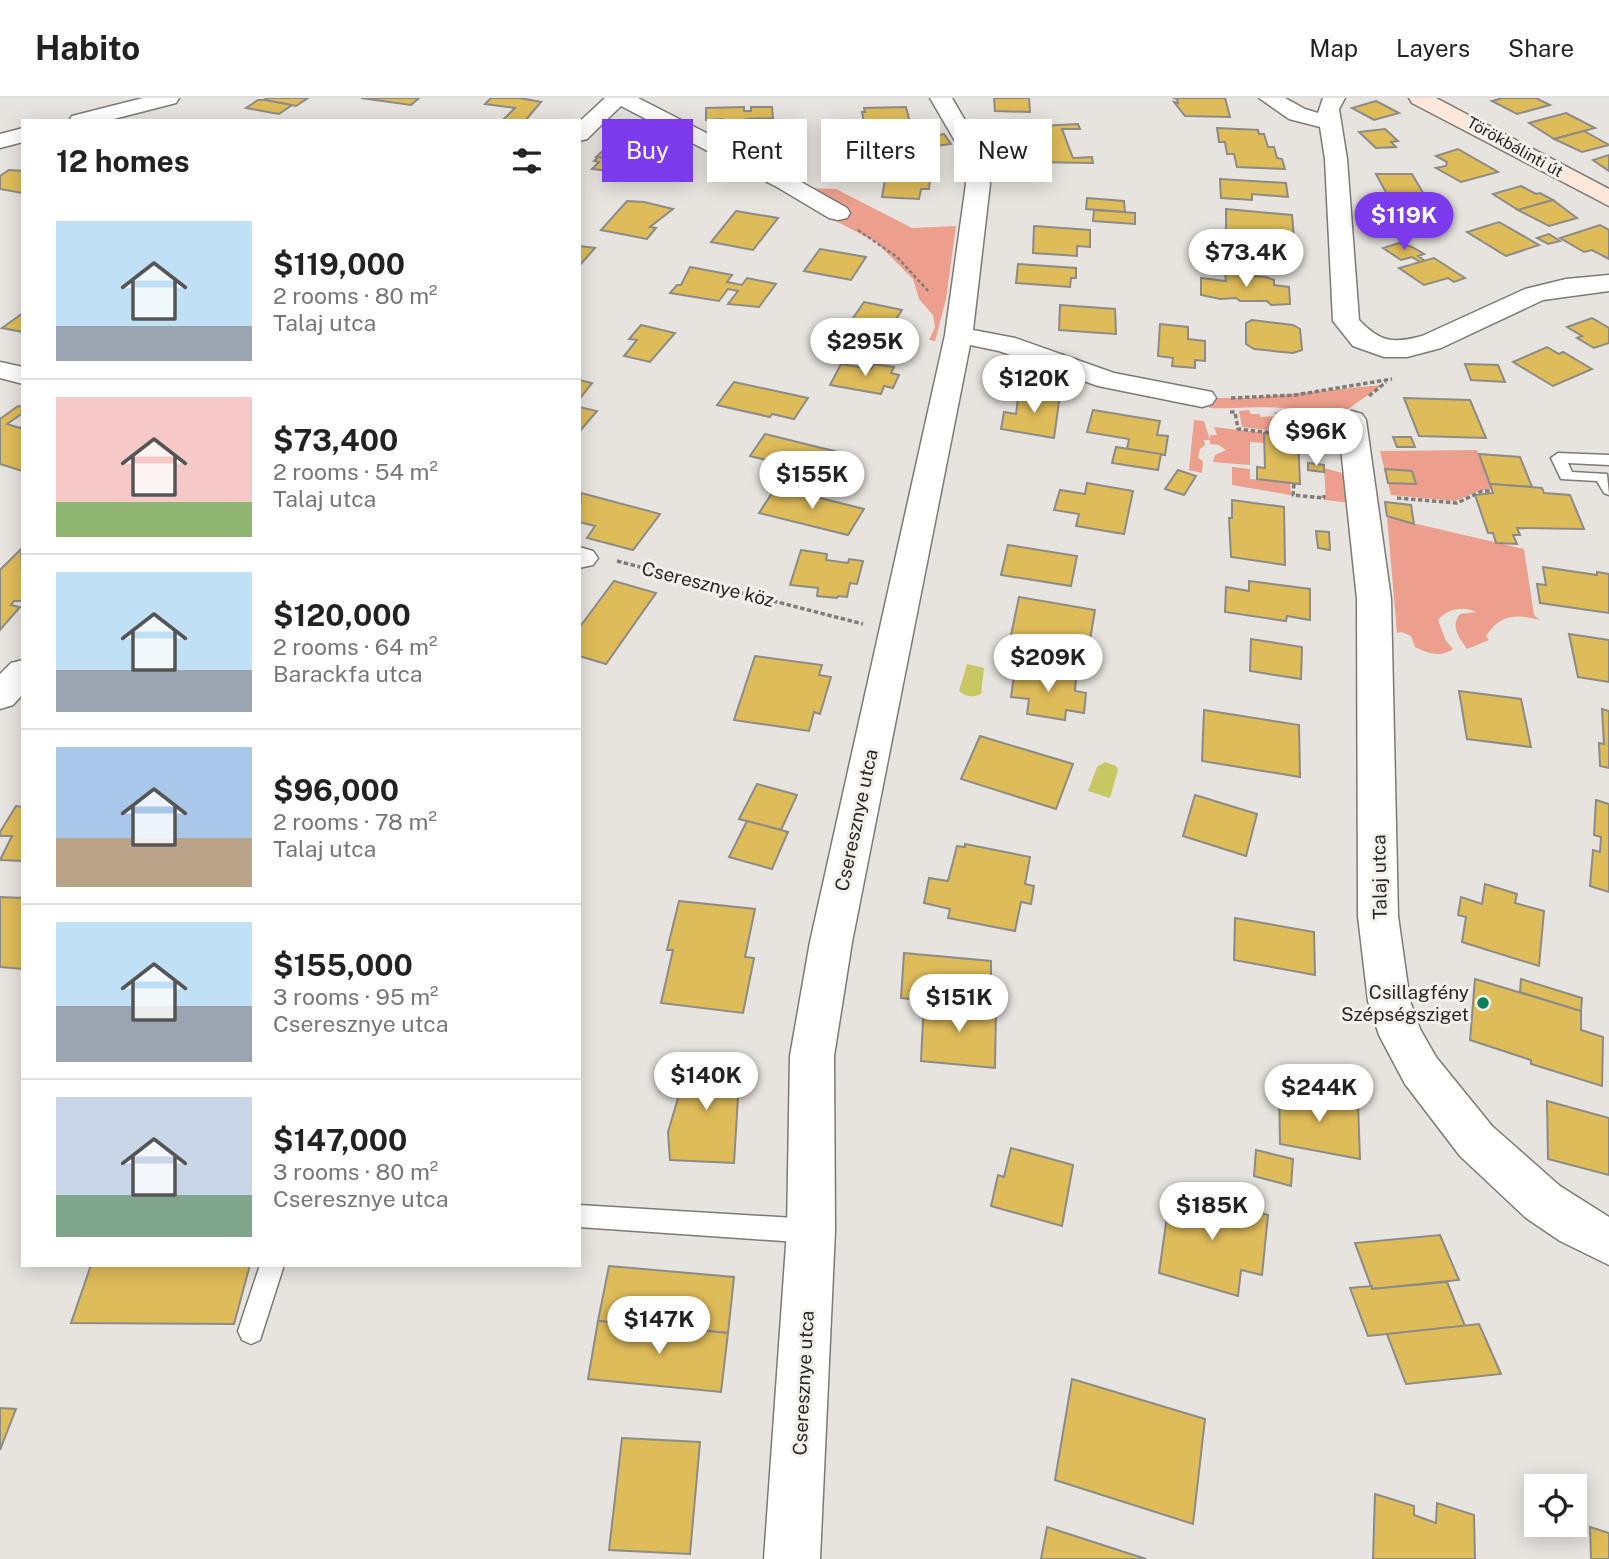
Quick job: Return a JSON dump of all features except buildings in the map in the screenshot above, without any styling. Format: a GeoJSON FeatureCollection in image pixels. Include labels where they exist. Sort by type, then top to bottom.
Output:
{"type":"FeatureCollection","features":[{"type":"Feature","properties":{"kind":"street"},"geometry":{"type":"LineString","coordinates":[[87,119],[168,98]]}},
{"type":"Feature","properties":{"kind":"street"},"geometry":{"type":"LineString","coordinates":[[581,132],[620,98],[786,181],[838,214]]}},
{"type":"Feature","properties":{"kind":"street","name":"Cseresznye utca"},"geometry":{"type":"LineString","coordinates":[[792,1559],[811,1231],[812,1056],[836,915],[961,320],[977,172],[973,153],[941,98]]}},
{"type":"Feature","properties":{"kind":"street"},"geometry":{"type":"LineString","coordinates":[[1270,98],[1297,114],[1332,110],[1346,321],[1354,335],[1382,348],[1413,349],[1437,342],[1527,297],[1585,284],[1609,283]]}},
{"type":"Feature","properties":{"kind":"street","name":"Törökbálinti út"},"geometry":{"type":"LineString","coordinates":[[1420,98],[1609,199]]}},
{"type":"Feature","properties":{"kind":"street"},"geometry":{"type":"LineString","coordinates":[[0,141],[21,136]]}},
{"type":"Feature","properties":{"kind":"street"},"geometry":{"type":"LineString","coordinates":[[961,320],[1005,344],[1108,380],[1214,405]]}},
{"type":"Feature","properties":{"kind":"street"},"geometry":{"type":"LineString","coordinates":[[0,370],[21,375]]}},
{"type":"Feature","properties":{"kind":"street","name":"Talaj utca"},"geometry":{"type":"LineString","coordinates":[[1352,420],[1343,495],[1374,600],[1380,932],[1389,1001],[1405,1046],[1439,1095],[1487,1153],[1538,1199],[1609,1242]]}},
{"type":"Feature","properties":{"kind":"street"},"geometry":{"type":"LineString","coordinates":[[0,696],[21,674]]}},
{"type":"Feature","properties":{"kind":"lane"},"geometry":{"type":"LineString","coordinates":[[1609,460],[1558,458],[1566,475],[1602,477],[1609,490]]}},
{"type":"Feature","properties":{"kind":"lane"},"geometry":{"type":"LineString","coordinates":[[581,1216],[811,1231]]}},
{"type":"Feature","properties":{"kind":"lane"},"geometry":{"type":"LineString","coordinates":[[251,1331],[271,1267]]}},
{"type":"Feature","properties":{"kind":"path"},"geometry":{"type":"LineString","coordinates":[[856,229],[897,257],[961,320]]}},
{"type":"Feature","properties":{"kind":"path"},"geometry":{"type":"LineString","coordinates":[[1214,405],[1387,381]]}},
{"type":"Feature","properties":{"kind":"path"},"geometry":{"type":"LineString","coordinates":[[1214,405],[1235,412],[1238,429],[1301,436],[1301,445],[1322,448]]}},
{"type":"Feature","properties":{"kind":"path"},"geometry":{"type":"LineString","coordinates":[[1294,484],[1293,495],[1343,495],[1457,503],[1482,491],[1492,491]]}},
{"type":"Feature","properties":{"kind":"path","name":"Cseresznye köz"},"geometry":{"type":"LineString","coordinates":[[581,557],[593,555],[836,617]]}},
{"type":"Feature","properties":{"kind":"shaded area"},"geometry":{"type":"Polygon","coordinates":[[[807,188],[836,189],[912,228],[956,226],[946,299],[935,341],[929,340],[935,327],[933,315],[919,299],[913,279],[876,242],[832,219],[807,188]]]}},
{"type":"Feature","properties":{"kind":"shaded area"},"geometry":{"type":"Polygon","coordinates":[[[1382,385],[1334,419],[1337,438],[1342,441],[1339,445],[1324,445],[1316,420],[1295,410],[1266,407],[1209,408],[1210,398],[1250,398],[1382,385]]]}},
{"type":"Feature","properties":{"kind":"shaded area"},"geometry":{"type":"Polygon","coordinates":[[[1249,410],[1251,414],[1259,414],[1261,417],[1276,416],[1274,412],[1288,414],[1301,423],[1303,434],[1242,427],[1239,411],[1249,410]]]}},
{"type":"Feature","properties":{"kind":"shaded area"},"geometry":{"type":"Polygon","coordinates":[[[1194,420],[1204,421],[1210,440],[1204,440],[1205,445],[1200,449],[1198,458],[1203,461],[1202,473],[1189,470],[1194,420]]]}},
{"type":"Feature","properties":{"kind":"shaded area"},"geometry":{"type":"Polygon","coordinates":[[[1214,427],[1264,433],[1264,443],[1250,442],[1250,465],[1213,462],[1215,455],[1226,450],[1219,445],[1210,444],[1210,435],[1217,435],[1214,427]]]}},
{"type":"Feature","properties":{"kind":"shaded area"},"geometry":{"type":"Polygon","coordinates":[[[1477,450],[1492,489],[1481,490],[1455,501],[1391,495],[1380,451],[1477,450]]]}},
{"type":"Feature","properties":{"kind":"shaded area"},"geometry":{"type":"Polygon","coordinates":[[[1232,467],[1250,469],[1250,479],[1290,483],[1291,495],[1232,485],[1232,467]]]}},
{"type":"Feature","properties":{"kind":"shaded area"},"geometry":{"type":"Polygon","coordinates":[[[1324,468],[1346,474],[1350,503],[1326,500],[1324,468]]]}},
{"type":"Feature","properties":{"kind":"shaded area"},"geometry":{"type":"Polygon","coordinates":[[[1387,517],[1524,549],[1534,615],[1540,620],[1516,617],[1503,620],[1486,636],[1489,640],[1467,649],[1456,627],[1457,618],[1460,614],[1476,612],[1456,609],[1438,620],[1446,641],[1453,649],[1439,654],[1415,647],[1411,636],[1397,633],[1387,517]]]}},
{"type":"Feature","properties":{"kind":"shaded area"},"geometry":{"type":"Polygon","coordinates":[[[967,664],[984,668],[981,694],[969,696],[959,691],[967,664]]]}},
{"type":"Feature","properties":{"kind":"shaded area"},"geometry":{"type":"Polygon","coordinates":[[[1105,762],[1116,766],[1118,770],[1110,798],[1088,791],[1097,767],[1105,762]]]}},
{"type":"Feature","properties":{"kind":"place","name":"Csillagfény Szépségsziget"},"geometry":{"type":"Point","coordinates":[1483,1003]}}]}
